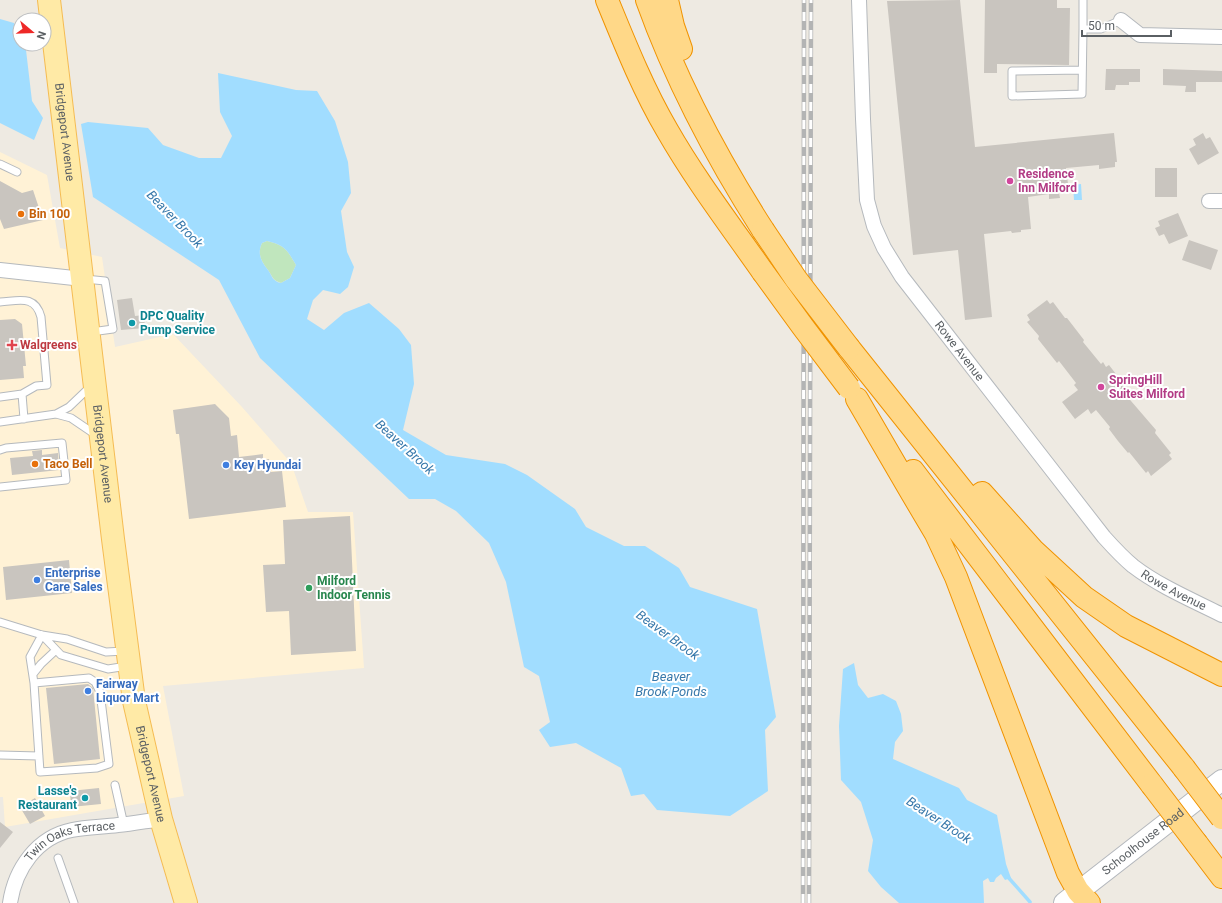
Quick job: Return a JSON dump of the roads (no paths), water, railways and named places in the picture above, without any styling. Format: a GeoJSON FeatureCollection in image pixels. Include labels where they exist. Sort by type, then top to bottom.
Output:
{"type":"FeatureCollection","features":[{"type":"Feature","properties":{"kind":"highway"},"geometry":{"type":"LineString","coordinates":[[607,0],[646,91],[667,130],[690,167],[763,272],[853,393],[1222,877]]}},
{"type":"Feature","properties":{"kind":"highway"},"geometry":{"type":"LineString","coordinates":[[624,0],[642,47],[677,125],[719,203],[763,272]]}},
{"type":"Feature","properties":{"kind":"highway"},"geometry":{"type":"LineString","coordinates":[[647,0],[700,122],[720,159],[763,230],[796,279],[849,348],[1184,768],[1222,818]]}},
{"type":"Feature","properties":{"kind":"highway"},"geometry":{"type":"LineString","coordinates":[[667,0],[673,26],[686,61],[763,230]]}},
{"type":"Feature","properties":{"kind":"highway"},"geometry":{"type":"LineString","coordinates":[[880,387],[949,457],[1033,550],[1084,597],[1126,626],[1222,676]]}},
{"type":"Feature","properties":{"kind":"highway"},"geometry":{"type":"LineString","coordinates":[[853,393],[936,534],[956,577],[1077,899]]}},
{"type":"Feature","properties":{"kind":"main road","name":"Bridgeport Avenue"},"geometry":{"type":"LineString","coordinates":[[49,0],[101,439],[134,701],[161,819],[186,903]]}},
{"type":"Feature","properties":{"kind":"main road","name":"Schoolhouse Road"},"geometry":{"type":"LineString","coordinates":[[1077,899],[1222,780]]}},
{"type":"Feature","properties":{"kind":"street","name":"Rowe Avenue"},"geometry":{"type":"LineString","coordinates":[[859,0],[867,200],[874,226],[884,248],[902,277],[1119,554],[1148,577],[1222,615]]}},
{"type":"Feature","properties":{"kind":"street"},"geometry":{"type":"LineString","coordinates":[[1121,20],[1140,35],[1222,37]]}},
{"type":"Feature","properties":{"kind":"street"},"geometry":{"type":"LineString","coordinates":[[0,270],[83,279]]}},
{"type":"Feature","properties":{"kind":"street","name":"Twin Oaks Terrace"},"geometry":{"type":"LineString","coordinates":[[10,903],[14,884],[26,860],[38,847],[49,839],[73,830],[124,825],[161,819]]}},
{"type":"Feature","properties":{"kind":"lane"},"geometry":{"type":"LineString","coordinates":[[1082,70],[1012,71],[1012,96],[1082,94],[1083,0]]}},
{"type":"Feature","properties":{"kind":"lane"},"geometry":{"type":"LineString","coordinates":[[1083,29],[1101,29],[1121,20]]}},
{"type":"Feature","properties":{"kind":"lane"},"geometry":{"type":"LineString","coordinates":[[0,164],[17,172]]}},
{"type":"Feature","properties":{"kind":"lane"},"geometry":{"type":"LineString","coordinates":[[0,302],[23,300],[31,302],[38,307],[41,317],[47,385],[36,386],[22,394],[0,397]]}},
{"type":"Feature","properties":{"kind":"lane"},"geometry":{"type":"LineString","coordinates":[[0,422],[56,414],[69,407],[95,382]]}},
{"type":"Feature","properties":{"kind":"lane"},"geometry":{"type":"LineString","coordinates":[[22,394],[24,419]]}},
{"type":"Feature","properties":{"kind":"lane"},"geometry":{"type":"LineString","coordinates":[[56,414],[71,418],[101,439]]}},
{"type":"Feature","properties":{"kind":"lane"},"geometry":{"type":"LineString","coordinates":[[0,450],[6,448],[62,443],[66,480],[0,487]]}},
{"type":"Feature","properties":{"kind":"lane"},"geometry":{"type":"LineString","coordinates":[[0,622],[128,658]]}},
{"type":"Feature","properties":{"kind":"lane"},"geometry":{"type":"LineString","coordinates":[[42,635],[61,655],[108,669],[128,658]]}},
{"type":"Feature","properties":{"kind":"lane"},"geometry":{"type":"LineString","coordinates":[[34,683],[89,678],[95,682],[100,692],[109,764],[97,768],[40,772],[34,683],[30,657],[42,635]]}},
{"type":"Feature","properties":{"kind":"lane"},"geometry":{"type":"LineString","coordinates":[[33,674],[56,650]]}},
{"type":"Feature","properties":{"kind":"lane"},"geometry":{"type":"LineString","coordinates":[[0,755],[39,756]]}},
{"type":"Feature","properties":{"kind":"lane"},"geometry":{"type":"LineString","coordinates":[[115,785],[124,825]]}},
{"type":"Feature","properties":{"kind":"lane"},"geometry":{"type":"LineString","coordinates":[[58,858],[74,903]]}},
{"type":"Feature","properties":{"kind":"water"},"geometry":{"type":"Polygon","coordinates":[[[0,19],[12,22],[12,52],[26,52],[32,101],[43,118],[34,140],[0,123],[0,19]]]}},
{"type":"Feature","properties":{"kind":"water","name":"Beaver Brook Ponds"},"geometry":{"type":"Polygon","coordinates":[[[218,73],[296,90],[317,91],[335,121],[348,162],[351,193],[341,211],[347,252],[354,267],[348,287],[340,294],[323,290],[313,300],[307,319],[324,330],[344,313],[369,303],[399,329],[411,345],[414,384],[403,430],[446,455],[505,464],[527,475],[575,509],[586,527],[624,546],[645,546],[679,568],[690,587],[757,609],[776,717],[765,730],[768,791],[730,816],[657,810],[644,794],[631,796],[621,768],[576,743],[550,747],[539,730],[550,722],[539,676],[524,667],[506,582],[489,543],[456,511],[435,499],[409,499],[260,358],[219,280],[93,197],[81,124],[88,122],[148,128],[163,145],[199,158],[221,158],[232,136],[220,112],[218,73]],[[267,241],[262,243],[260,254],[262,260],[273,278],[281,283],[290,278],[296,265],[282,246],[267,241]]]}},
{"type":"Feature","properties":{"kind":"water"},"geometry":{"type":"Polygon","coordinates":[[[1081,184],[1082,200],[1074,200],[1073,185],[1081,184]]]}},
{"type":"Feature","properties":{"kind":"water"},"geometry":{"type":"Polygon","coordinates":[[[854,663],[858,685],[868,698],[883,694],[896,701],[901,714],[903,731],[895,742],[893,759],[959,788],[967,800],[997,815],[1006,864],[1011,878],[1005,880],[1001,874],[994,882],[990,882],[988,878],[983,881],[984,903],[899,903],[881,887],[868,871],[873,840],[861,802],[841,780],[839,726],[843,669],[854,663]]]}},
{"type":"Feature","properties":{"kind":"waterway","name":"Beaver Brook"},"geometry":{"type":"LineString","coordinates":[[1007,876],[1030,902]]}},
{"type":"Feature","properties":{"kind":"railway"},"geometry":{"type":"LineString","coordinates":[[803,903],[804,0]]}},
{"type":"Feature","properties":{"kind":"railway"},"geometry":{"type":"LineString","coordinates":[[809,903],[811,0]]}},
{"type":"Feature","properties":{"kind":"place","name":"Residence Inn Milford"},"geometry":{"type":"Point","coordinates":[1010,181]}},
{"type":"Feature","properties":{"kind":"place","name":"Bin 100"},"geometry":{"type":"Point","coordinates":[21,214]}},
{"type":"Feature","properties":{"kind":"place","name":"DPC Quality Pump Service"},"geometry":{"type":"Point","coordinates":[132,323]}},
{"type":"Feature","properties":{"kind":"place","name":"Walgreens"},"geometry":{"type":"Point","coordinates":[12,345]}},
{"type":"Feature","properties":{"kind":"place","name":"SpringHill Suites Milford"},"geometry":{"type":"Point","coordinates":[1101,387]}},
{"type":"Feature","properties":{"kind":"place","name":"Taco Bell"},"geometry":{"type":"Point","coordinates":[35,464]}},
{"type":"Feature","properties":{"kind":"place","name":"Key Hyundai"},"geometry":{"type":"Point","coordinates":[226,465]}},
{"type":"Feature","properties":{"kind":"place","name":"Enterprise Care Sales"},"geometry":{"type":"Point","coordinates":[37,580]}},
{"type":"Feature","properties":{"kind":"place","name":"Milford Indoor Tennis"},"geometry":{"type":"Point","coordinates":[309,588]}},
{"type":"Feature","properties":{"kind":"place","name":"Fairway Liquor Mart"},"geometry":{"type":"Point","coordinates":[88,691]}},
{"type":"Feature","properties":{"kind":"place","name":"Lasse's Restaurant"},"geometry":{"type":"Point","coordinates":[85,798]}}]}
